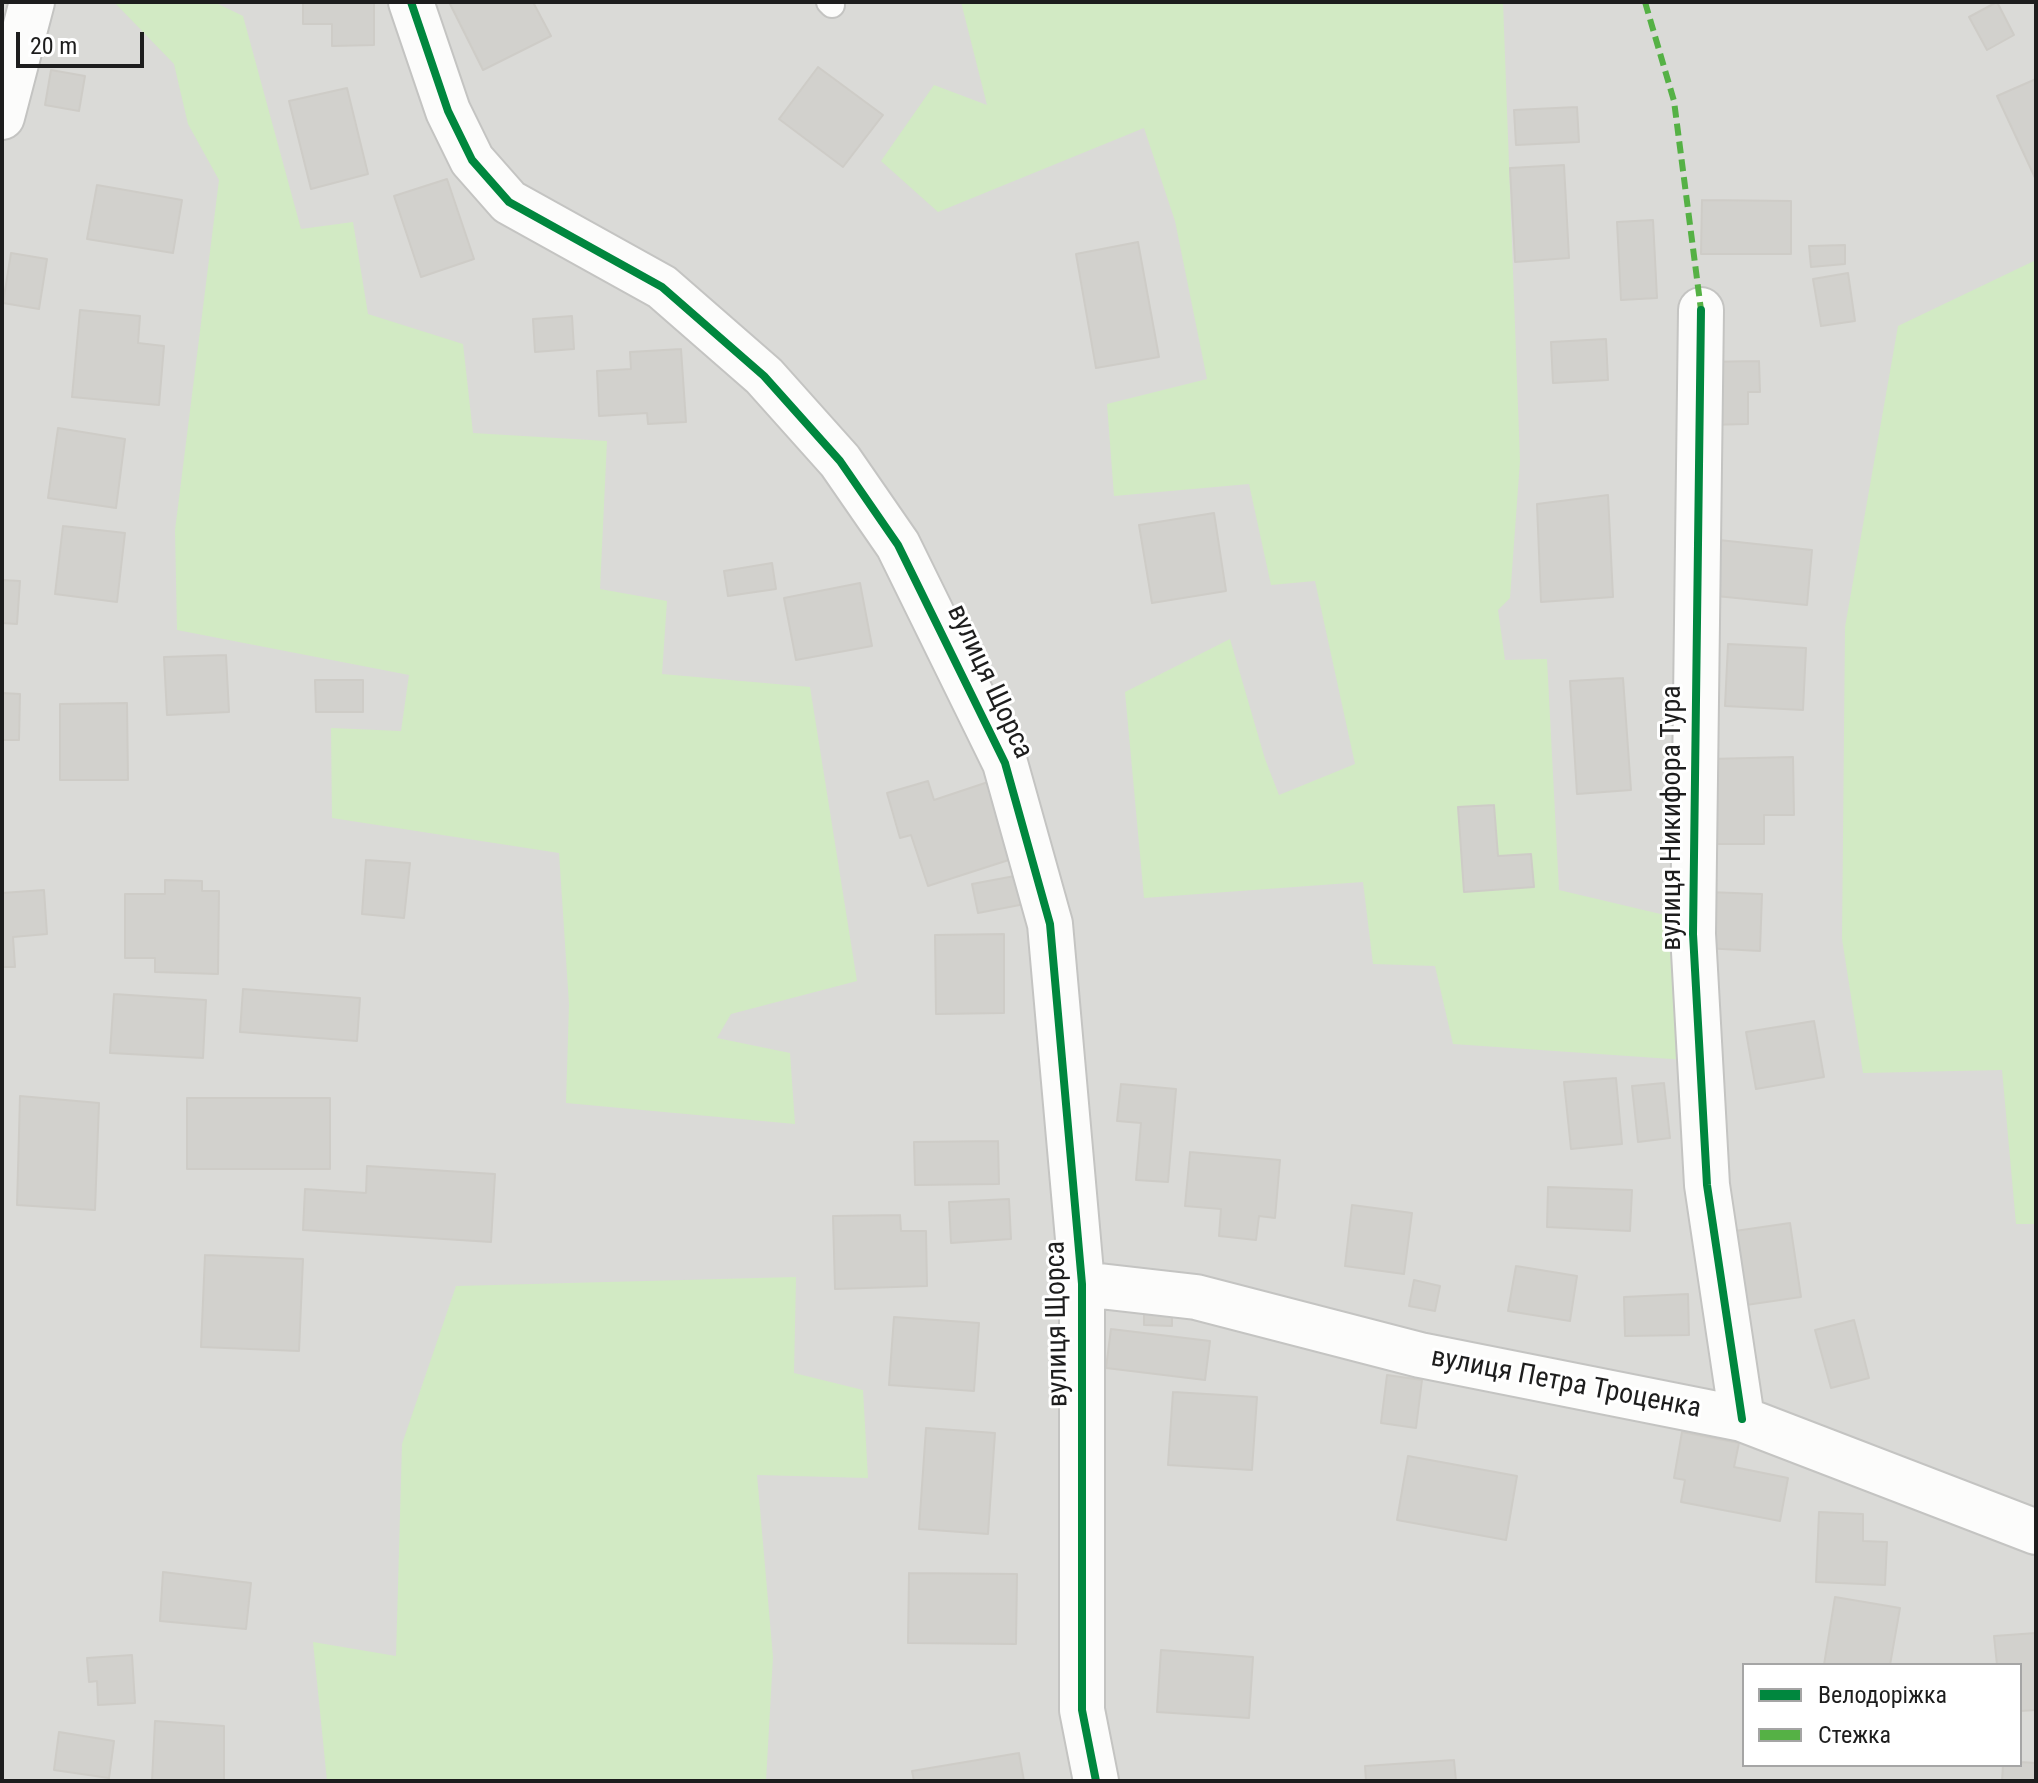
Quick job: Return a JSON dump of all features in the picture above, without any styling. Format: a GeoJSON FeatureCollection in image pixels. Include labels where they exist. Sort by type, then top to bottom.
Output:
{"type":"FeatureCollection","features":[{"type":"Feature","properties":{"kind":"street"},"geometry":{"type":"LineString","coordinates":[[2,117],[32,2]]}},
{"type":"Feature","properties":{"kind":"street","name":"вулиця Щорса"},"geometry":{"type":"LineString","coordinates":[[411,2],[448,111],[472,160],[509,202],[662,287],[764,376],[840,461],[898,545],[1005,763],[1031,846],[1050,924],[1082,1284],[1082,1710],[1096,1781]]}},
{"type":"Feature","properties":{"kind":"street","name":"вулиця Никифора Тура"},"geometry":{"type":"LineString","coordinates":[[1701,310],[1693,934],[1707,1185],[1742,1419]]}},
{"type":"Feature","properties":{"kind":"street","name":"вулиця Петра Троценка"},"geometry":{"type":"LineString","coordinates":[[1082,1284],[1196,1297],[1420,1355],[1742,1419],[2036,1532]]}},
{"type":"Feature","properties":{"kind":"shaded area"},"geometry":{"type":"Polygon","coordinates":[[[2,2],[2036,2],[2036,1781],[2,1781],[2,2]]]}},
{"type":"Feature","properties":{"kind":"green space"},"geometry":{"type":"Polygon","coordinates":[[[114,2],[214,2],[243,16],[301,229],[353,222],[368,314],[463,344],[473,433],[607,441],[600,589],[667,601],[662,674],[810,687],[857,981],[731,1014],[717,1038],[790,1053],[795,1124],[566,1103],[569,1004],[559,853],[332,818],[331,728],[401,731],[409,675],[177,630],[175,530],[219,180],[188,124],[174,64],[114,2]]]}},
{"type":"Feature","properties":{"kind":"green space"},"geometry":{"type":"Polygon","coordinates":[[[961,2],[1503,2],[1520,461],[1510,598],[1498,610],[1505,660],[1547,659],[1559,890],[1669,916],[1686,1060],[1453,1044],[1435,966],[1373,964],[1363,882],[1144,898],[1125,692],[1230,639],[1265,759],[1279,795],[1355,764],[1315,581],[1271,585],[1249,484],[1114,496],[1107,404],[1207,379],[1175,221],[1144,128],[938,212],[881,161],[934,85],[987,105],[961,2]]]}},
{"type":"Feature","properties":{"kind":"green space"},"geometry":{"type":"Polygon","coordinates":[[[2036,260],[2036,1224],[2016,1224],[2002,1070],[1863,1073],[1842,939],[1845,627],[1898,326],[2036,260]]]}},
{"type":"Feature","properties":{"kind":"green space"},"geometry":{"type":"Polygon","coordinates":[[[796,1277],[794,1373],[863,1390],[868,1478],[757,1475],[773,1657],[766,1781],[327,1781],[313,1642],[396,1656],[402,1444],[456,1286],[796,1277]]]}},
{"type":"Feature","properties":{"kind":"building"},"geometry":{"type":"Polygon","coordinates":[[[303,2],[374,2],[374,45],[332,46],[332,24],[303,24],[303,2]]]}},
{"type":"Feature","properties":{"kind":"building"},"geometry":{"type":"Polygon","coordinates":[[[449,2],[533,2],[551,36],[483,70],[449,2]]]}},
{"type":"Feature","properties":{"kind":"building"},"geometry":{"type":"Polygon","coordinates":[[[1997,2],[2014,35],[1987,50],[1969,17],[1997,2]]]}},
{"type":"Feature","properties":{"kind":"building"},"geometry":{"type":"Polygon","coordinates":[[[818,67],[883,115],[843,167],[779,119],[818,67]]]}},
{"type":"Feature","properties":{"kind":"building"},"geometry":{"type":"Polygon","coordinates":[[[51,70],[85,76],[79,111],[45,105],[51,70]]]}},
{"type":"Feature","properties":{"kind":"building"},"geometry":{"type":"Polygon","coordinates":[[[2036,79],[2036,180],[1997,96],[2036,79]]]}},
{"type":"Feature","properties":{"kind":"building"},"geometry":{"type":"Polygon","coordinates":[[[347,88],[368,174],[311,189],[289,101],[347,88]]]}},
{"type":"Feature","properties":{"kind":"building"},"geometry":{"type":"Polygon","coordinates":[[[1577,107],[1579,142],[1516,145],[1514,110],[1577,107]]]}},
{"type":"Feature","properties":{"kind":"building"},"geometry":{"type":"Polygon","coordinates":[[[1564,165],[1569,258],[1515,262],[1510,168],[1564,165]]]}},
{"type":"Feature","properties":{"kind":"building"},"geometry":{"type":"Polygon","coordinates":[[[447,179],[474,259],[421,277],[394,196],[447,179]]]}},
{"type":"Feature","properties":{"kind":"building"},"geometry":{"type":"Polygon","coordinates":[[[97,185],[182,200],[173,253],[87,239],[97,185]]]}},
{"type":"Feature","properties":{"kind":"building"},"geometry":{"type":"Polygon","coordinates":[[[1702,200],[1791,201],[1791,254],[1701,254],[1702,200]]]}},
{"type":"Feature","properties":{"kind":"building"},"geometry":{"type":"Polygon","coordinates":[[[1653,220],[1657,298],[1621,300],[1617,222],[1653,220]]]}},
{"type":"Feature","properties":{"kind":"building"},"geometry":{"type":"Polygon","coordinates":[[[1138,242],[1159,357],[1096,368],[1076,254],[1138,242]]]}},
{"type":"Feature","properties":{"kind":"building"},"geometry":{"type":"Polygon","coordinates":[[[1845,245],[1845,264],[1811,267],[1809,246],[1845,245]]]}},
{"type":"Feature","properties":{"kind":"building"},"geometry":{"type":"Polygon","coordinates":[[[11,253],[47,259],[39,309],[3,303],[11,253]]]}},
{"type":"Feature","properties":{"kind":"building"},"geometry":{"type":"Polygon","coordinates":[[[1848,273],[1855,321],[1821,326],[1813,279],[1848,273]]]}},
{"type":"Feature","properties":{"kind":"building"},"geometry":{"type":"Polygon","coordinates":[[[80,310],[140,316],[138,343],[164,346],[159,405],[72,397],[80,310]]]}},
{"type":"Feature","properties":{"kind":"building"},"geometry":{"type":"Polygon","coordinates":[[[572,316],[574,349],[535,352],[533,319],[572,316]]]}},
{"type":"Feature","properties":{"kind":"building"},"geometry":{"type":"Polygon","coordinates":[[[1606,339],[1608,380],[1553,383],[1551,342],[1606,339]]]}},
{"type":"Feature","properties":{"kind":"building"},"geometry":{"type":"Polygon","coordinates":[[[681,349],[686,422],[648,424],[647,413],[599,416],[597,371],[631,369],[630,352],[681,349]]]}},
{"type":"Feature","properties":{"kind":"building"},"geometry":{"type":"Polygon","coordinates":[[[1759,361],[1760,392],[1748,392],[1748,424],[1705,425],[1704,362],[1759,361]]]}},
{"type":"Feature","properties":{"kind":"building"},"geometry":{"type":"Polygon","coordinates":[[[58,428],[125,439],[116,508],[48,498],[58,428]]]}},
{"type":"Feature","properties":{"kind":"building"},"geometry":{"type":"Polygon","coordinates":[[[1608,495],[1613,597],[1541,602],[1537,504],[1608,495]]]}},
{"type":"Feature","properties":{"kind":"building"},"geometry":{"type":"Polygon","coordinates":[[[1214,513],[1226,591],[1152,603],[1139,525],[1214,513]]]}},
{"type":"Feature","properties":{"kind":"building"},"geometry":{"type":"Polygon","coordinates":[[[63,526],[125,533],[117,602],[55,594],[63,526]]]}},
{"type":"Feature","properties":{"kind":"building"},"geometry":{"type":"Polygon","coordinates":[[[1719,540],[1812,550],[1807,605],[1716,596],[1719,540]]]}},
{"type":"Feature","properties":{"kind":"building"},"geometry":{"type":"Polygon","coordinates":[[[772,563],[776,589],[728,596],[724,571],[772,563]]]}},
{"type":"Feature","properties":{"kind":"building"},"geometry":{"type":"Polygon","coordinates":[[[2,580],[20,581],[17,624],[2,623],[2,580]]]}},
{"type":"Feature","properties":{"kind":"building"},"geometry":{"type":"Polygon","coordinates":[[[860,583],[872,646],[796,660],[784,598],[860,583]]]}},
{"type":"Feature","properties":{"kind":"building"},"geometry":{"type":"Polygon","coordinates":[[[1728,644],[1806,648],[1803,710],[1725,706],[1728,644]]]}},
{"type":"Feature","properties":{"kind":"building"},"geometry":{"type":"Polygon","coordinates":[[[226,655],[229,712],[167,715],[164,657],[226,655]]]}},
{"type":"Feature","properties":{"kind":"building"},"geometry":{"type":"Polygon","coordinates":[[[1623,678],[1631,790],[1577,794],[1570,681],[1623,678]]]}},
{"type":"Feature","properties":{"kind":"building"},"geometry":{"type":"Polygon","coordinates":[[[315,680],[363,680],[363,712],[316,712],[315,680]]]}},
{"type":"Feature","properties":{"kind":"building"},"geometry":{"type":"Polygon","coordinates":[[[2,693],[20,694],[19,740],[2,740],[2,693]]]}},
{"type":"Feature","properties":{"kind":"building"},"geometry":{"type":"Polygon","coordinates":[[[127,703],[128,780],[60,780],[60,704],[127,703]]]}},
{"type":"Feature","properties":{"kind":"building"},"geometry":{"type":"Polygon","coordinates":[[[1793,757],[1794,815],[1764,815],[1764,844],[1704,844],[1709,759],[1793,757]]]}},
{"type":"Feature","properties":{"kind":"building"},"geometry":{"type":"Polygon","coordinates":[[[928,781],[934,800],[991,781],[1015,858],[928,886],[911,835],[900,838],[887,793],[928,781]]]}},
{"type":"Feature","properties":{"kind":"building"},"geometry":{"type":"Polygon","coordinates":[[[1494,805],[1498,856],[1531,854],[1534,887],[1464,892],[1458,807],[1494,805]]]}},
{"type":"Feature","properties":{"kind":"building"},"geometry":{"type":"Polygon","coordinates":[[[366,860],[410,863],[404,918],[362,914],[366,860]]]}},
{"type":"Feature","properties":{"kind":"building"},"geometry":{"type":"Polygon","coordinates":[[[1020,875],[1025,904],[978,913],[972,884],[1020,875]]]}},
{"type":"Feature","properties":{"kind":"building"},"geometry":{"type":"Polygon","coordinates":[[[165,880],[202,881],[202,891],[219,891],[218,974],[155,972],[155,958],[125,958],[125,894],[165,894],[165,880]]]}},
{"type":"Feature","properties":{"kind":"building"},"geometry":{"type":"Polygon","coordinates":[[[44,890],[47,934],[13,937],[15,967],[2,967],[2,893],[44,890]]]}},
{"type":"Feature","properties":{"kind":"building"},"geometry":{"type":"Polygon","coordinates":[[[1707,892],[1762,894],[1760,951],[1704,948],[1707,892]]]}},
{"type":"Feature","properties":{"kind":"building"},"geometry":{"type":"Polygon","coordinates":[[[1004,934],[1004,1013],[936,1014],[935,935],[1004,934]]]}},
{"type":"Feature","properties":{"kind":"building"},"geometry":{"type":"Polygon","coordinates":[[[243,989],[360,998],[357,1041],[240,1032],[243,989]]]}},
{"type":"Feature","properties":{"kind":"building"},"geometry":{"type":"Polygon","coordinates":[[[114,994],[206,1000],[203,1058],[110,1053],[114,994]]]}},
{"type":"Feature","properties":{"kind":"building"},"geometry":{"type":"Polygon","coordinates":[[[1814,1021],[1824,1077],[1756,1089],[1746,1032],[1814,1021]]]}},
{"type":"Feature","properties":{"kind":"building"},"geometry":{"type":"Polygon","coordinates":[[[1616,1078],[1622,1144],[1571,1149],[1564,1082],[1616,1078]]]}},
{"type":"Feature","properties":{"kind":"building"},"geometry":{"type":"Polygon","coordinates":[[[1664,1083],[1670,1138],[1638,1142],[1632,1086],[1664,1083]]]}},
{"type":"Feature","properties":{"kind":"building"},"geometry":{"type":"Polygon","coordinates":[[[1121,1084],[1176,1089],[1168,1182],[1136,1180],[1141,1123],[1117,1121],[1121,1084]]]}},
{"type":"Feature","properties":{"kind":"building"},"geometry":{"type":"Polygon","coordinates":[[[20,1096],[99,1103],[95,1210],[17,1205],[20,1096]]]}},
{"type":"Feature","properties":{"kind":"building"},"geometry":{"type":"Polygon","coordinates":[[[187,1098],[330,1098],[330,1169],[187,1169],[187,1098]]]}},
{"type":"Feature","properties":{"kind":"building"},"geometry":{"type":"Polygon","coordinates":[[[998,1141],[999,1184],[915,1185],[914,1142],[998,1141]]]}},
{"type":"Feature","properties":{"kind":"building"},"geometry":{"type":"Polygon","coordinates":[[[1190,1152],[1280,1160],[1275,1218],[1259,1216],[1256,1240],[1219,1236],[1221,1209],[1185,1206],[1190,1152]]]}},
{"type":"Feature","properties":{"kind":"building"},"geometry":{"type":"Polygon","coordinates":[[[367,1166],[495,1174],[491,1242],[303,1230],[305,1189],[366,1193],[367,1166]]]}},
{"type":"Feature","properties":{"kind":"building"},"geometry":{"type":"Polygon","coordinates":[[[1548,1187],[1632,1190],[1630,1231],[1547,1227],[1548,1187]]]}},
{"type":"Feature","properties":{"kind":"building"},"geometry":{"type":"Polygon","coordinates":[[[1009,1199],[1011,1239],[951,1243],[949,1202],[1009,1199]]]}},
{"type":"Feature","properties":{"kind":"building"},"geometry":{"type":"Polygon","coordinates":[[[1352,1205],[1412,1213],[1404,1274],[1345,1266],[1352,1205]]]}},
{"type":"Feature","properties":{"kind":"building"},"geometry":{"type":"Polygon","coordinates":[[[900,1215],[901,1231],[926,1231],[927,1286],[835,1289],[833,1216],[900,1215]]]}},
{"type":"Feature","properties":{"kind":"building"},"geometry":{"type":"Polygon","coordinates":[[[1790,1223],[1801,1297],[1746,1305],[1735,1231],[1790,1223]]]}},
{"type":"Feature","properties":{"kind":"building"},"geometry":{"type":"Polygon","coordinates":[[[205,1255],[303,1259],[299,1351],[201,1347],[205,1255]]]}},
{"type":"Feature","properties":{"kind":"building"},"geometry":{"type":"Polygon","coordinates":[[[1516,1266],[1577,1276],[1570,1321],[1508,1311],[1516,1266]]]}},
{"type":"Feature","properties":{"kind":"building"},"geometry":{"type":"Polygon","coordinates":[[[1414,1280],[1440,1286],[1435,1311],[1409,1306],[1414,1280]]]}},
{"type":"Feature","properties":{"kind":"building"},"geometry":{"type":"Polygon","coordinates":[[[1688,1294],[1689,1335],[1625,1336],[1624,1297],[1688,1294]]]}},
{"type":"Feature","properties":{"kind":"building"},"geometry":{"type":"Polygon","coordinates":[[[1144,1303],[1172,1304],[1172,1326],[1144,1325],[1144,1303]]]}},
{"type":"Feature","properties":{"kind":"building"},"geometry":{"type":"Polygon","coordinates":[[[894,1317],[979,1323],[974,1391],[889,1385],[894,1317]]]}},
{"type":"Feature","properties":{"kind":"building"},"geometry":{"type":"Polygon","coordinates":[[[1854,1320],[1869,1378],[1831,1388],[1815,1330],[1854,1320]]]}},
{"type":"Feature","properties":{"kind":"building"},"geometry":{"type":"Polygon","coordinates":[[[1111,1329],[1210,1341],[1205,1380],[1106,1368],[1111,1329]]]}},
{"type":"Feature","properties":{"kind":"building"},"geometry":{"type":"Polygon","coordinates":[[[1387,1375],[1422,1380],[1416,1428],[1381,1423],[1387,1375]]]}},
{"type":"Feature","properties":{"kind":"building"},"geometry":{"type":"Polygon","coordinates":[[[1173,1392],[1257,1397],[1252,1470],[1168,1465],[1173,1392]]]}},
{"type":"Feature","properties":{"kind":"building"},"geometry":{"type":"Polygon","coordinates":[[[926,1428],[995,1433],[988,1534],[919,1529],[926,1428]]]}},
{"type":"Feature","properties":{"kind":"building"},"geometry":{"type":"Polygon","coordinates":[[[1682,1432],[1739,1443],[1734,1467],[1788,1478],[1780,1521],[1681,1502],[1685,1480],[1674,1478],[1682,1432]]]}},
{"type":"Feature","properties":{"kind":"building"},"geometry":{"type":"Polygon","coordinates":[[[1408,1456],[1517,1476],[1506,1540],[1397,1520],[1408,1456]]]}},
{"type":"Feature","properties":{"kind":"building"},"geometry":{"type":"Polygon","coordinates":[[[1819,1512],[1863,1514],[1863,1541],[1887,1542],[1885,1585],[1816,1582],[1819,1512]]]}},
{"type":"Feature","properties":{"kind":"building"},"geometry":{"type":"Polygon","coordinates":[[[163,1572],[251,1583],[246,1629],[160,1621],[163,1572]]]}},
{"type":"Feature","properties":{"kind":"building"},"geometry":{"type":"Polygon","coordinates":[[[909,1573],[1017,1574],[1016,1644],[908,1643],[909,1573]]]}},
{"type":"Feature","properties":{"kind":"building"},"geometry":{"type":"Polygon","coordinates":[[[1835,1597],[1900,1608],[1890,1663],[1824,1663],[1835,1597]]]}},
{"type":"Feature","properties":{"kind":"building"},"geometry":{"type":"Polygon","coordinates":[[[2036,1633],[2036,1710],[2022,1711],[2022,1663],[1997,1663],[1994,1636],[2036,1633]]]}},
{"type":"Feature","properties":{"kind":"building"},"geometry":{"type":"Polygon","coordinates":[[[1161,1650],[1253,1657],[1249,1718],[1157,1712],[1161,1650]]]}},
{"type":"Feature","properties":{"kind":"building"},"geometry":{"type":"Polygon","coordinates":[[[132,1655],[135,1703],[98,1705],[97,1681],[89,1682],[87,1658],[132,1655]]]}},
{"type":"Feature","properties":{"kind":"building"},"geometry":{"type":"Polygon","coordinates":[[[155,1721],[224,1726],[224,1781],[152,1781],[155,1721]]]}},
{"type":"Feature","properties":{"kind":"building"},"geometry":{"type":"Polygon","coordinates":[[[59,1732],[114,1741],[109,1778],[54,1770],[59,1732]]]}},
{"type":"Feature","properties":{"kind":"building"},"geometry":{"type":"Polygon","coordinates":[[[1019,1753],[1024,1781],[914,1781],[912,1771],[1019,1753]]]}},
{"type":"Feature","properties":{"kind":"building"},"geometry":{"type":"Polygon","coordinates":[[[1454,1760],[1456,1781],[1366,1781],[1365,1766],[1454,1760]]]}},
{"type":"Feature","properties":{"kind":"building"},"geometry":{"type":"Polygon","coordinates":[[[2022,1762],[2036,1763],[2036,1781],[2002,1781],[2003,1767],[2022,1767],[2022,1762]]]}},
{"type":"Feature","properties":{"kind":"marked path"},"geometry":{"type":"LineString","coordinates":[[1645,2],[1674,101],[1701,310]]}},
{"type":"Feature","properties":{"kind":"cycle path"},"geometry":{"type":"LineString","coordinates":[[411,2],[448,111],[472,160],[509,202],[662,287],[764,376],[840,461],[898,545],[1005,763],[1050,924],[1082,1284],[1082,1710],[1096,1781]]}},
{"type":"Feature","properties":{"kind":"cycle path"},"geometry":{"type":"LineString","coordinates":[[1701,310],[1693,934],[1707,1185],[1742,1419]]}}]}
